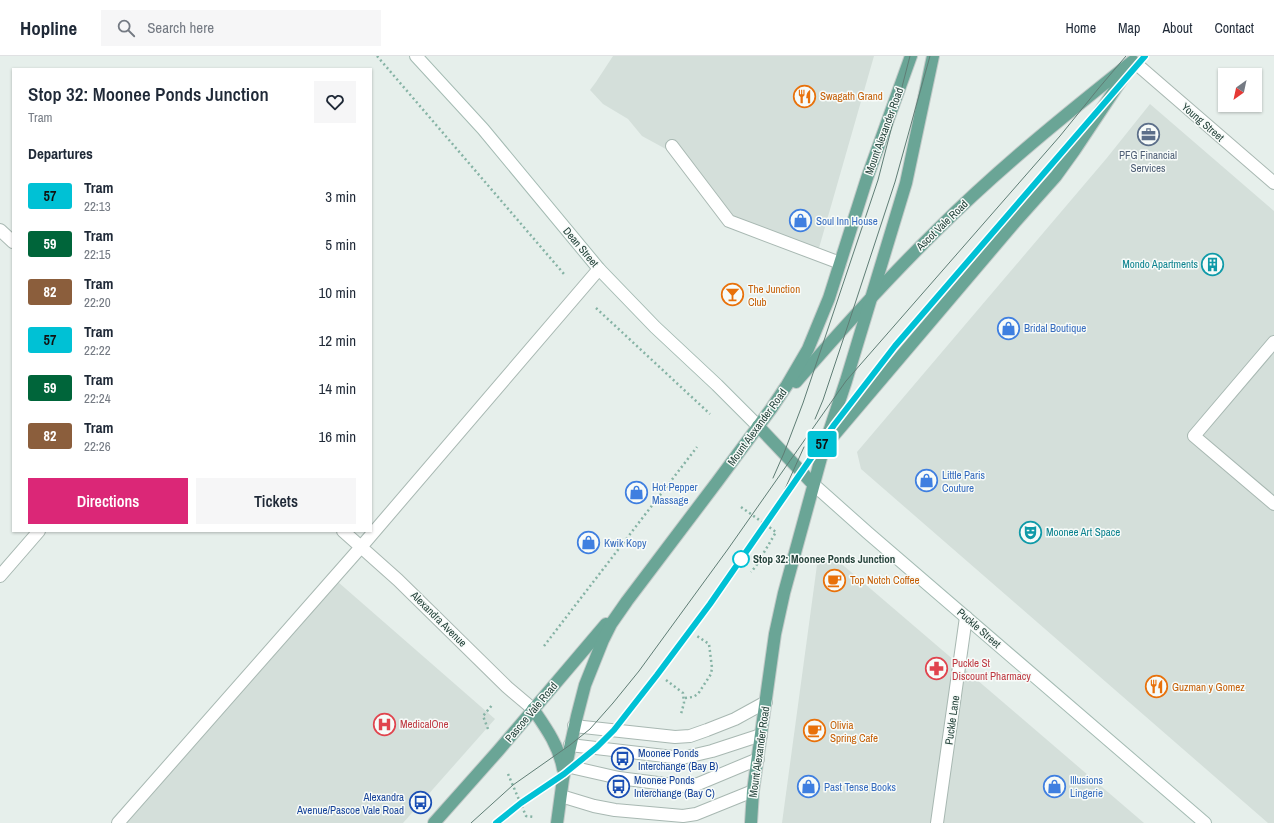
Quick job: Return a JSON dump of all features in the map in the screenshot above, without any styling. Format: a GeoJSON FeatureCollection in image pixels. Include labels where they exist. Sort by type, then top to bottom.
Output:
{"type":"FeatureCollection","features":[{"type":"Feature","properties":{"kind":"main road","name":"Mount Alexander Road"},"geometry":{"type":"LineString","coordinates":[[557,823],[565,770],[574,726],[594,659],[611,624],[771,409],[808,349],[826,304],[867,178],[911,56]]}},
{"type":"Feature","properties":{"kind":"main road","name":"Mount Alexander Road"},"geometry":{"type":"LineString","coordinates":[[751,823],[753,791],[777,621],[813,484],[906,183],[933,56]]}},
{"type":"Feature","properties":{"kind":"main road","name":"Ascot Vale Road"},"geometry":{"type":"LineString","coordinates":[[771,409],[871,298],[935,231],[1007,165],[1135,59]]}},
{"type":"Feature","properties":{"kind":"main road"},"geometry":{"type":"LineString","coordinates":[[824,447],[1015,222],[1056,176],[1135,59]]}},
{"type":"Feature","properties":{"kind":"main road","name":"Puckle Street"},"geometry":{"type":"LineString","coordinates":[[758,426],[813,484]]}},
{"type":"Feature","properties":{"kind":"main road","name":"Pascoe Vale Road"},"geometry":{"type":"LineString","coordinates":[[434,823],[627,601]]}},
{"type":"Feature","properties":{"kind":"main road","name":"Mount Alexander Road"},"geometry":{"type":"LineString","coordinates":[[533,709],[554,740],[565,770]]}},
{"type":"Feature","properties":{"kind":"street","name":"Dean Street"},"geometry":{"type":"LineString","coordinates":[[416,56],[483,129],[599,269],[655,327],[717,384],[758,426]]}},
{"type":"Feature","properties":{"kind":"street","name":"Young Street"},"geometry":{"type":"LineString","coordinates":[[1135,59],[1274,183]]}},
{"type":"Feature","properties":{"kind":"street"},"geometry":{"type":"LineString","coordinates":[[672,146],[729,221],[840,263]]}},
{"type":"Feature","properties":{"kind":"street"},"geometry":{"type":"LineString","coordinates":[[0,230],[12,241]]}},
{"type":"Feature","properties":{"kind":"street"},"geometry":{"type":"LineString","coordinates":[[118,823],[361,547],[599,269]]}},
{"type":"Feature","properties":{"kind":"street"},"geometry":{"type":"LineString","coordinates":[[1274,342],[1194,436],[1274,504]]}},
{"type":"Feature","properties":{"kind":"street","name":"Puckle Street"},"geometry":{"type":"LineString","coordinates":[[813,484],[1205,823]]}},
{"type":"Feature","properties":{"kind":"street"},"geometry":{"type":"LineString","coordinates":[[0,576],[38,532]]}},
{"type":"Feature","properties":{"kind":"street","name":"Alexandra Avenue"},"geometry":{"type":"LineString","coordinates":[[344,532],[398,580],[507,687],[533,709]]}},
{"type":"Feature","properties":{"kind":"street","name":"Puckle Lane"},"geometry":{"type":"LineString","coordinates":[[937,823],[966,617]]}},
{"type":"Feature","properties":{"kind":"street"},"geometry":{"type":"LineString","coordinates":[[574,726],[675,737],[690,736],[735,719],[766,702]]}},
{"type":"Feature","properties":{"kind":"street"},"geometry":{"type":"LineString","coordinates":[[570,744],[682,758],[712,751],[761,735]]}},
{"type":"Feature","properties":{"kind":"street"},"geometry":{"type":"LineString","coordinates":[[565,770],[681,786],[698,784],[758,759]]}},
{"type":"Feature","properties":{"kind":"street"},"geometry":{"type":"LineString","coordinates":[[561,796],[594,806],[615,810],[683,816],[696,814],[753,791]]}},
{"type":"Feature","properties":{"kind":"path"},"geometry":{"type":"LineString","coordinates":[[377,56],[580,292],[710,414]]}},
{"type":"Feature","properties":{"kind":"path"},"geometry":{"type":"LineString","coordinates":[[544,646],[696,447]]}},
{"type":"Feature","properties":{"kind":"path"},"geometry":{"type":"LineString","coordinates":[[741,507],[776,532],[751,572]]}},
{"type":"Feature","properties":{"kind":"path"},"geometry":{"type":"LineString","coordinates":[[685,698],[693,697],[698,694],[711,674],[712,668],[709,644],[698,636]]}},
{"type":"Feature","properties":{"kind":"shaded area"},"geometry":{"type":"Polygon","coordinates":[[[613,56],[874,56],[819,248],[736,219],[695,165],[642,136],[628,119],[603,104],[590,90],[613,56]]]}},
{"type":"Feature","properties":{"kind":"shaded area"},"geometry":{"type":"Polygon","coordinates":[[[1150,104],[1274,211],[1274,823],[1268,823],[861,469],[857,452],[1106,159],[1150,104]]]}},
{"type":"Feature","properties":{"kind":"shaded area"},"geometry":{"type":"Polygon","coordinates":[[[837,560],[1144,823],[782,823],[817,565],[837,560]]]}},
{"type":"Feature","properties":{"kind":"shaded area"},"geometry":{"type":"Polygon","coordinates":[[[338,582],[495,719],[403,823],[127,823],[338,582]]]}},
{"type":"Feature","properties":{"kind":"tram line"},"geometry":{"type":"LineString","coordinates":[[773,478],[803,403],[878,180],[910,56]]}},
{"type":"Feature","properties":{"kind":"tram line"},"geometry":{"type":"LineString","coordinates":[[815,419],[823,400],[895,182],[930,56]]}},
{"type":"Feature","properties":{"kind":"tram line"},"geometry":{"type":"LineString","coordinates":[[471,823],[513,785],[590,729],[613,703],[639,671],[728,549],[846,381],[1060,136],[1126,56]]}},
{"type":"Feature","properties":{"kind":"tram line"},"geometry":{"type":"LineString","coordinates":[[496,823],[521,803],[564,774],[597,747],[614,730],[710,604],[834,425],[895,346],[1145,56]]}},
{"type":"Feature","properties":{"kind":"tram line","name":"57"},"geometry":{"type":"LineString","coordinates":[[496,823],[521,803],[586,757],[614,730],[710,604],[834,425],[895,346],[1145,56]]}},
{"type":"Feature","properties":{"kind":"tram line"},"geometry":{"type":"LineString","coordinates":[[785,489],[804,447]]}},
{"type":"Feature","properties":{"kind":"place","name":"Swagath Grand"},"geometry":{"type":"Point","coordinates":[805,96]}},
{"type":"Feature","properties":{"kind":"place","name":"PFG Financial Services"},"geometry":{"type":"Point","coordinates":[1148,135]}},
{"type":"Feature","properties":{"kind":"place","name":"Soul Inn House"},"geometry":{"type":"Point","coordinates":[801,221]}},
{"type":"Feature","properties":{"kind":"place","name":"Mondo Apartments"},"geometry":{"type":"Point","coordinates":[1213,264]}},
{"type":"Feature","properties":{"kind":"place","name":"The Junction Club"},"geometry":{"type":"Point","coordinates":[732,295]}},
{"type":"Feature","properties":{"kind":"place","name":"Bridal Boutique"},"geometry":{"type":"Point","coordinates":[1008,328]}},
{"type":"Feature","properties":{"kind":"place","name":"Little Paris Couture"},"geometry":{"type":"Point","coordinates":[926,481]}},
{"type":"Feature","properties":{"kind":"place","name":"Hot Pepper Massage"},"geometry":{"type":"Point","coordinates":[637,493]}},
{"type":"Feature","properties":{"kind":"place","name":"Moonee Art Space"},"geometry":{"type":"Point","coordinates":[1031,532]}},
{"type":"Feature","properties":{"kind":"place","name":"Kwik Kopy"},"geometry":{"type":"Point","coordinates":[588,543]}},
{"type":"Feature","properties":{"kind":"place","name":"Stop 32: Moonee Ponds Junction"},"geometry":{"type":"Point","coordinates":[741,559]}},
{"type":"Feature","properties":{"kind":"place","name":"Top Notch Coffee"},"geometry":{"type":"Point","coordinates":[835,580]}},
{"type":"Feature","properties":{"kind":"place","name":"Puckle St Discount Pharmacy"},"geometry":{"type":"Point","coordinates":[937,669]}},
{"type":"Feature","properties":{"kind":"place","name":"Guzman y Gomez"},"geometry":{"type":"Point","coordinates":[1156,687]}},
{"type":"Feature","properties":{"kind":"place","name":"MedicalOne"},"geometry":{"type":"Point","coordinates":[385,724]}},
{"type":"Feature","properties":{"kind":"place","name":"Olivia Spring Cafe"},"geometry":{"type":"Point","coordinates":[815,731]}},
{"type":"Feature","properties":{"kind":"place","name":"Moonee Ponds Interchange (Bay B)"},"geometry":{"type":"Point","coordinates":[622,759]}},
{"type":"Feature","properties":{"kind":"place","name":"Moonee Ponds Interchange (Bay C)"},"geometry":{"type":"Point","coordinates":[618,786]}},
{"type":"Feature","properties":{"kind":"place","name":"Illusions Lingerie"},"geometry":{"type":"Point","coordinates":[1054,786]}},
{"type":"Feature","properties":{"kind":"place","name":"Past Tense Books"},"geometry":{"type":"Point","coordinates":[809,787]}},
{"type":"Feature","properties":{"kind":"place","name":"Alexandra Avenue/Pascoe Vale Road"},"geometry":{"type":"Point","coordinates":[420,803]}}]}
